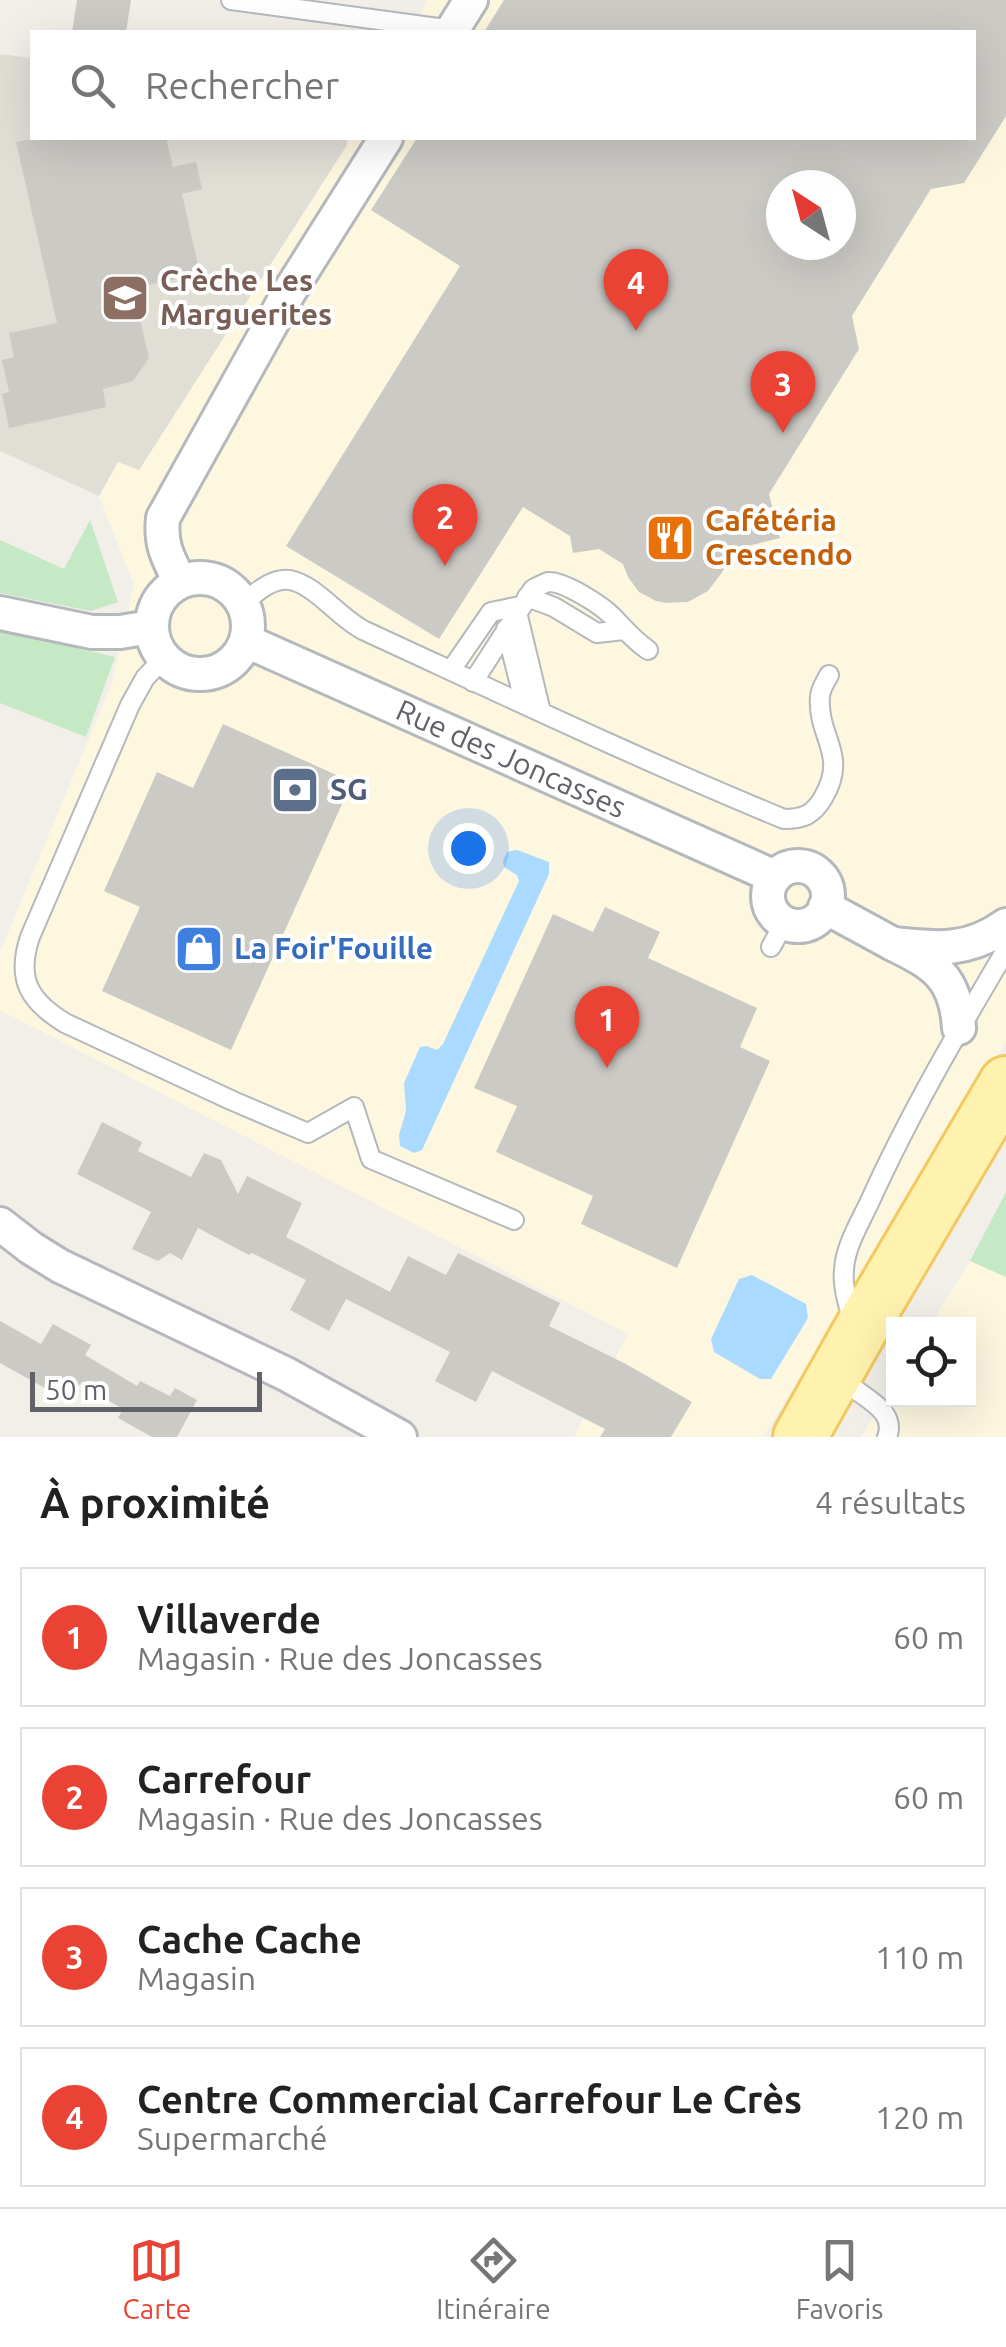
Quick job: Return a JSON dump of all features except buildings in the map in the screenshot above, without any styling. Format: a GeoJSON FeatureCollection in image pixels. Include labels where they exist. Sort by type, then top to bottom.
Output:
{"type":"FeatureCollection","features":[{"type":"Feature","properties":{"kind":"main road"},"geometry":{"type":"LineString","coordinates":[[830,1437],[1006,1083]]}},
{"type":"Feature","properties":{"kind":"main road"},"geometry":{"type":"LineString","coordinates":[[800,1437],[882,1329],[1006,1130]]}},
{"type":"Feature","properties":{"kind":"street"},"geometry":{"type":"LineString","coordinates":[[453,30],[471,0]]}},
{"type":"Feature","properties":{"kind":"street"},"geometry":{"type":"LineString","coordinates":[[180,582],[165,551],[161,534],[164,518],[290,292],[385,140]]}},
{"type":"Feature","properties":{"kind":"street"},"geometry":{"type":"LineString","coordinates":[[208,578],[222,582],[243,603],[248,615],[246,642],[240,654],[218,671],[190,673],[175,668],[157,649],[151,627],[153,613],[159,600],[180,582],[208,578]]}},
{"type":"Feature","properties":{"kind":"street"},"geometry":{"type":"LineString","coordinates":[[0,614],[92,632],[151,627]]}},
{"type":"Feature","properties":{"kind":"street","name":"Rue des Joncasses"},"geometry":{"type":"LineString","coordinates":[[246,642],[775,878]]}},
{"type":"Feature","properties":{"kind":"street"},"geometry":{"type":"LineString","coordinates":[[798,866],[816,872],[826,888],[825,907],[813,922],[778,935],[777,918],[768,902],[770,885],[781,871],[798,866]]}},
{"type":"Feature","properties":{"kind":"street"},"geometry":{"type":"LineString","coordinates":[[825,907],[940,971],[958,1006],[959,1028]]}},
{"type":"Feature","properties":{"kind":"street"},"geometry":{"type":"LineString","coordinates":[[893,944],[966,946],[992,936],[1006,925]]}},
{"type":"Feature","properties":{"kind":"street"},"geometry":{"type":"LineString","coordinates":[[0,1224],[60,1266],[286,1374],[400,1437]]}},
{"type":"Feature","properties":{"kind":"lane"},"geometry":{"type":"LineString","coordinates":[[231,0],[445,30]]}},
{"type":"Feature","properties":{"kind":"lane"},"geometry":{"type":"LineString","coordinates":[[243,603],[270,584],[294,581],[351,624],[784,819],[802,819],[817,809],[835,772],[820,708],[820,692],[829,676]]}},
{"type":"Feature","properties":{"kind":"lane"},"geometry":{"type":"LineString","coordinates":[[473,682],[533,589],[547,582],[562,585],[599,606],[630,638],[648,650]]}},
{"type":"Feature","properties":{"kind":"lane"},"geometry":{"type":"LineString","coordinates":[[451,670],[491,612],[522,605]]}},
{"type":"Feature","properties":{"kind":"lane"},"geometry":{"type":"LineString","coordinates":[[522,605],[533,709]]}},
{"type":"Feature","properties":{"kind":"lane"},"geometry":{"type":"LineString","coordinates":[[506,630],[533,709]]}},
{"type":"Feature","properties":{"kind":"lane"},"geometry":{"type":"LineString","coordinates":[[164,658],[145,678],[130,705],[30,936],[25,952],[30,994],[65,1023],[308,1133],[354,1106],[370,1160],[514,1220]]}},
{"type":"Feature","properties":{"kind":"lane"},"geometry":{"type":"LineString","coordinates":[[882,1329],[845,1290],[848,1249],[898,1141],[1006,950]]}},
{"type":"Feature","properties":{"kind":"lane"},"geometry":{"type":"LineString","coordinates":[[856,1390],[887,1414],[891,1428],[887,1437]]}},
{"type":"Feature","properties":{"kind":"shaded area"},"geometry":{"type":"Polygon","coordinates":[[[428,0],[1006,0],[1006,1042],[763,1437],[574,1437],[628,1334],[0,1010],[0,952],[112,683],[134,584],[99,496],[118,462],[139,470],[350,140],[976,140],[976,30],[411,30],[428,0]]]}},
{"type":"Feature","properties":{"kind":"shaded area","name":"Crèche Les Marguerites"},"geometry":{"type":"Polygon","coordinates":[[[0,54],[30,58],[30,140],[346,140],[347,145],[139,470],[118,462],[99,496],[0,451],[0,54]]]}},
{"type":"Feature","properties":{"kind":"shaded area"},"geometry":{"type":"Polygon","coordinates":[[[970,1261],[1006,1277],[1006,1437],[861,1437],[886,1396],[886,1407],[976,1407],[976,1317],[935,1317],[970,1261]]]}},
{"type":"Feature","properties":{"kind":"green space"},"geometry":{"type":"Polygon","coordinates":[[[90,520],[118,602],[91,611],[0,593],[0,540],[64,569],[90,520]]]}},
{"type":"Feature","properties":{"kind":"green space"},"geometry":{"type":"Polygon","coordinates":[[[0,630],[115,657],[86,737],[0,703],[0,630]]]}},
{"type":"Feature","properties":{"kind":"green space"},"geometry":{"type":"Polygon","coordinates":[[[1006,1192],[1006,1277],[970,1261],[1006,1192]]]}},
{"type":"Feature","properties":{"kind":"water"},"geometry":{"type":"Polygon","coordinates":[[[517,850],[549,862],[549,874],[422,1150],[414,1153],[400,1146],[406,1111],[404,1083],[420,1047],[437,1050],[443,1044],[519,881],[503,861],[507,852],[517,850]]]}},
{"type":"Feature","properties":{"kind":"water"},"geometry":{"type":"Polygon","coordinates":[[[752,1275],[806,1304],[808,1318],[771,1379],[760,1379],[714,1352],[711,1339],[739,1279],[752,1275]]]}},
{"type":"Feature","properties":{"kind":"place","name":"Crèche Les Marguerites"},"geometry":{"type":"Point","coordinates":[125,298]}},
{"type":"Feature","properties":{"kind":"place","name":"Centre Commercial Carrefour Le Crès"},"geometry":{"type":"Point","coordinates":[636,331]}},
{"type":"Feature","properties":{"kind":"place","name":"Cache Cache"},"geometry":{"type":"Point","coordinates":[783,433]}},
{"type":"Feature","properties":{"kind":"place","name":"Cafétéria Crescendo"},"geometry":{"type":"Point","coordinates":[670,538]}},
{"type":"Feature","properties":{"kind":"place","name":"Carrefour"},"geometry":{"type":"Point","coordinates":[445,566]}},
{"type":"Feature","properties":{"kind":"place","name":"SG"},"geometry":{"type":"Point","coordinates":[295,790]}},
{"type":"Feature","properties":{"kind":"place","name":"La Foir'Fouille"},"geometry":{"type":"Point","coordinates":[199,949]}},
{"type":"Feature","properties":{"kind":"place","name":"Villaverde"},"geometry":{"type":"Point","coordinates":[607,1068]}}]}
